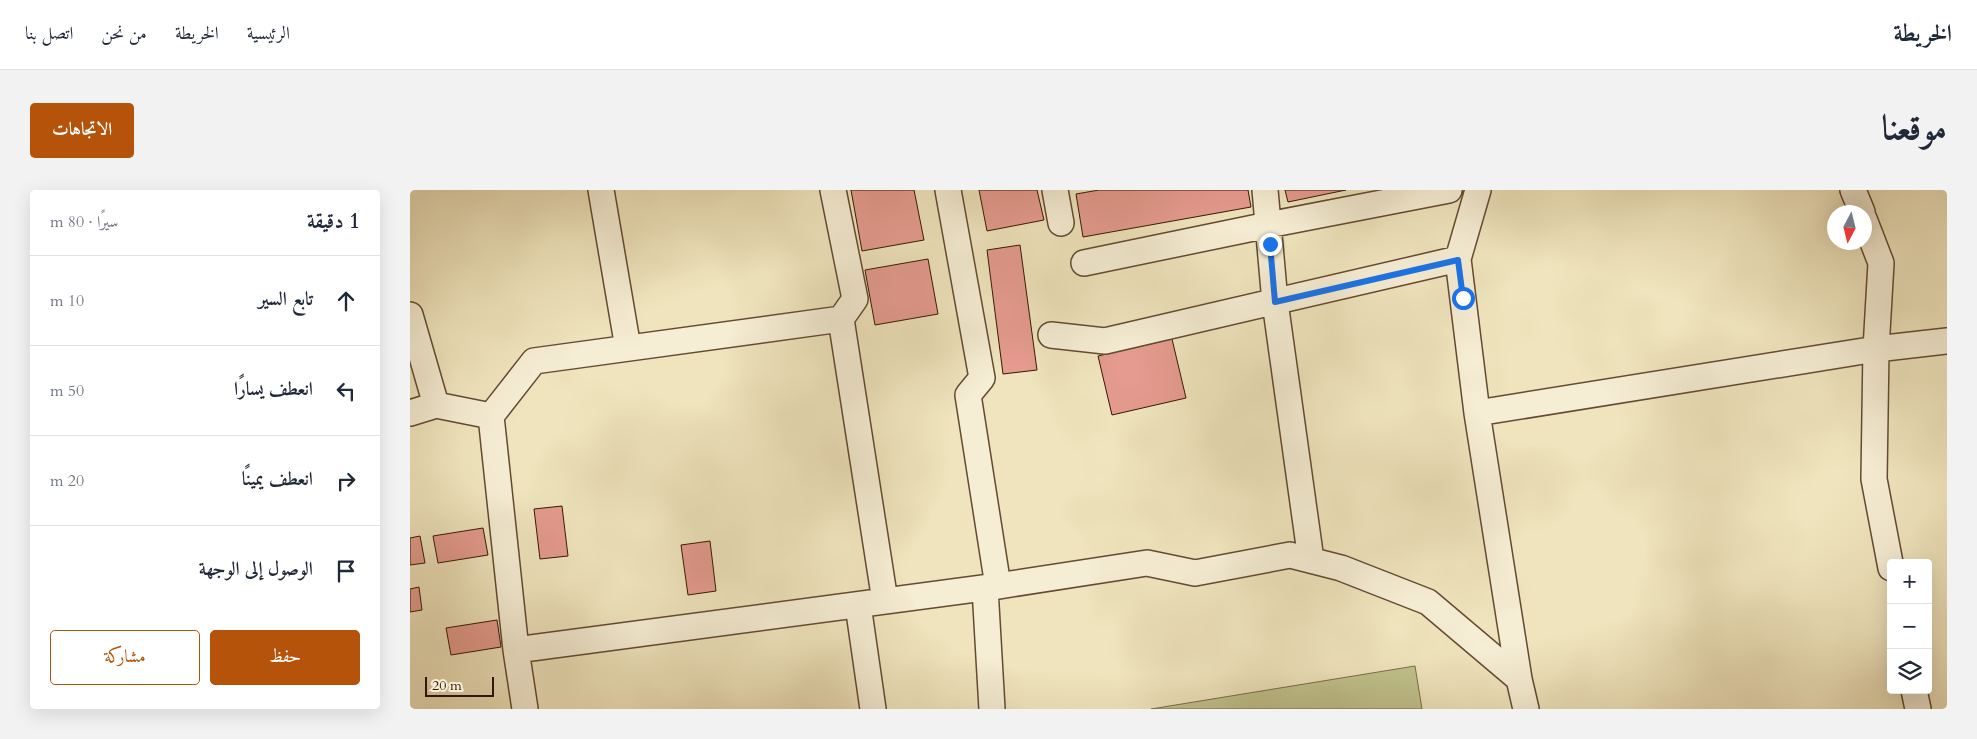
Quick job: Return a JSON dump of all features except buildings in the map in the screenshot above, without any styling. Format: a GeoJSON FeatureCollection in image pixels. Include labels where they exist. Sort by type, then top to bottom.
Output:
{"type":"FeatureCollection","features":[{"type":"Feature","properties":{"kind":"street"},"geometry":{"type":"LineString","coordinates":[[601,190],[628,348]]}},
{"type":"Feature","properties":{"kind":"street"},"geometry":{"type":"LineString","coordinates":[[833,190],[855,299],[841,319],[885,601]]}},
{"type":"Feature","properties":{"kind":"street"},"geometry":{"type":"LineString","coordinates":[[948,190],[982,378],[968,395],[992,587],[992,709]]}},
{"type":"Feature","properties":{"kind":"street"},"geometry":{"type":"LineString","coordinates":[[1055,190],[1061,222]]}},
{"type":"Feature","properties":{"kind":"street"},"geometry":{"type":"LineString","coordinates":[[1265,190],[1275,302],[1311,560]]}},
{"type":"Feature","properties":{"kind":"street"},"geometry":{"type":"LineString","coordinates":[[1084,263],[1449,190]]}},
{"type":"Feature","properties":{"kind":"street"},"geometry":{"type":"LineString","coordinates":[[1478,190],[1458,260],[1477,413],[1519,679],[1526,709]]}},
{"type":"Feature","properties":{"kind":"street"},"geometry":{"type":"LineString","coordinates":[[1853,190],[1859,205]]}},
{"type":"Feature","properties":{"kind":"street"},"geometry":{"type":"LineString","coordinates":[[1872,240],[1881,263],[1876,349],[1874,479],[1889,559]]}},
{"type":"Feature","properties":{"kind":"street"},"geometry":{"type":"LineString","coordinates":[[1051,335],[1106,341],[1458,260]]}},
{"type":"Feature","properties":{"kind":"street"},"geometry":{"type":"LineString","coordinates":[[410,314],[436,405]]}},
{"type":"Feature","properties":{"kind":"street"},"geometry":{"type":"LineString","coordinates":[[525,709],[516,650],[491,416],[534,361],[841,319]]}},
{"type":"Feature","properties":{"kind":"street"},"geometry":{"type":"LineString","coordinates":[[1477,413],[1876,349],[1947,342]]}},
{"type":"Feature","properties":{"kind":"street"},"geometry":{"type":"LineString","coordinates":[[410,413],[436,405],[491,416]]}},
{"type":"Feature","properties":{"kind":"street"},"geometry":{"type":"LineString","coordinates":[[516,650],[992,587],[1147,562],[1195,573],[1290,555],[1341,568],[1428,602],[1519,679]]}},
{"type":"Feature","properties":{"kind":"street"},"geometry":{"type":"LineString","coordinates":[[858,605],[873,709]]}},
{"type":"Feature","properties":{"kind":"street"},"geometry":{"type":"LineString","coordinates":[[1915,694],[1918,709]]}},
{"type":"Feature","properties":{"kind":"green space"},"geometry":{"type":"Polygon","coordinates":[[[1415,666],[1422,709],[1151,709],[1415,666]]]}},
{"type":"Feature","properties":{"kind":"route"},"geometry":{"type":"LineString","coordinates":[[1270,244],[1275,302],[1458,260],[1463,298]]}}]}
